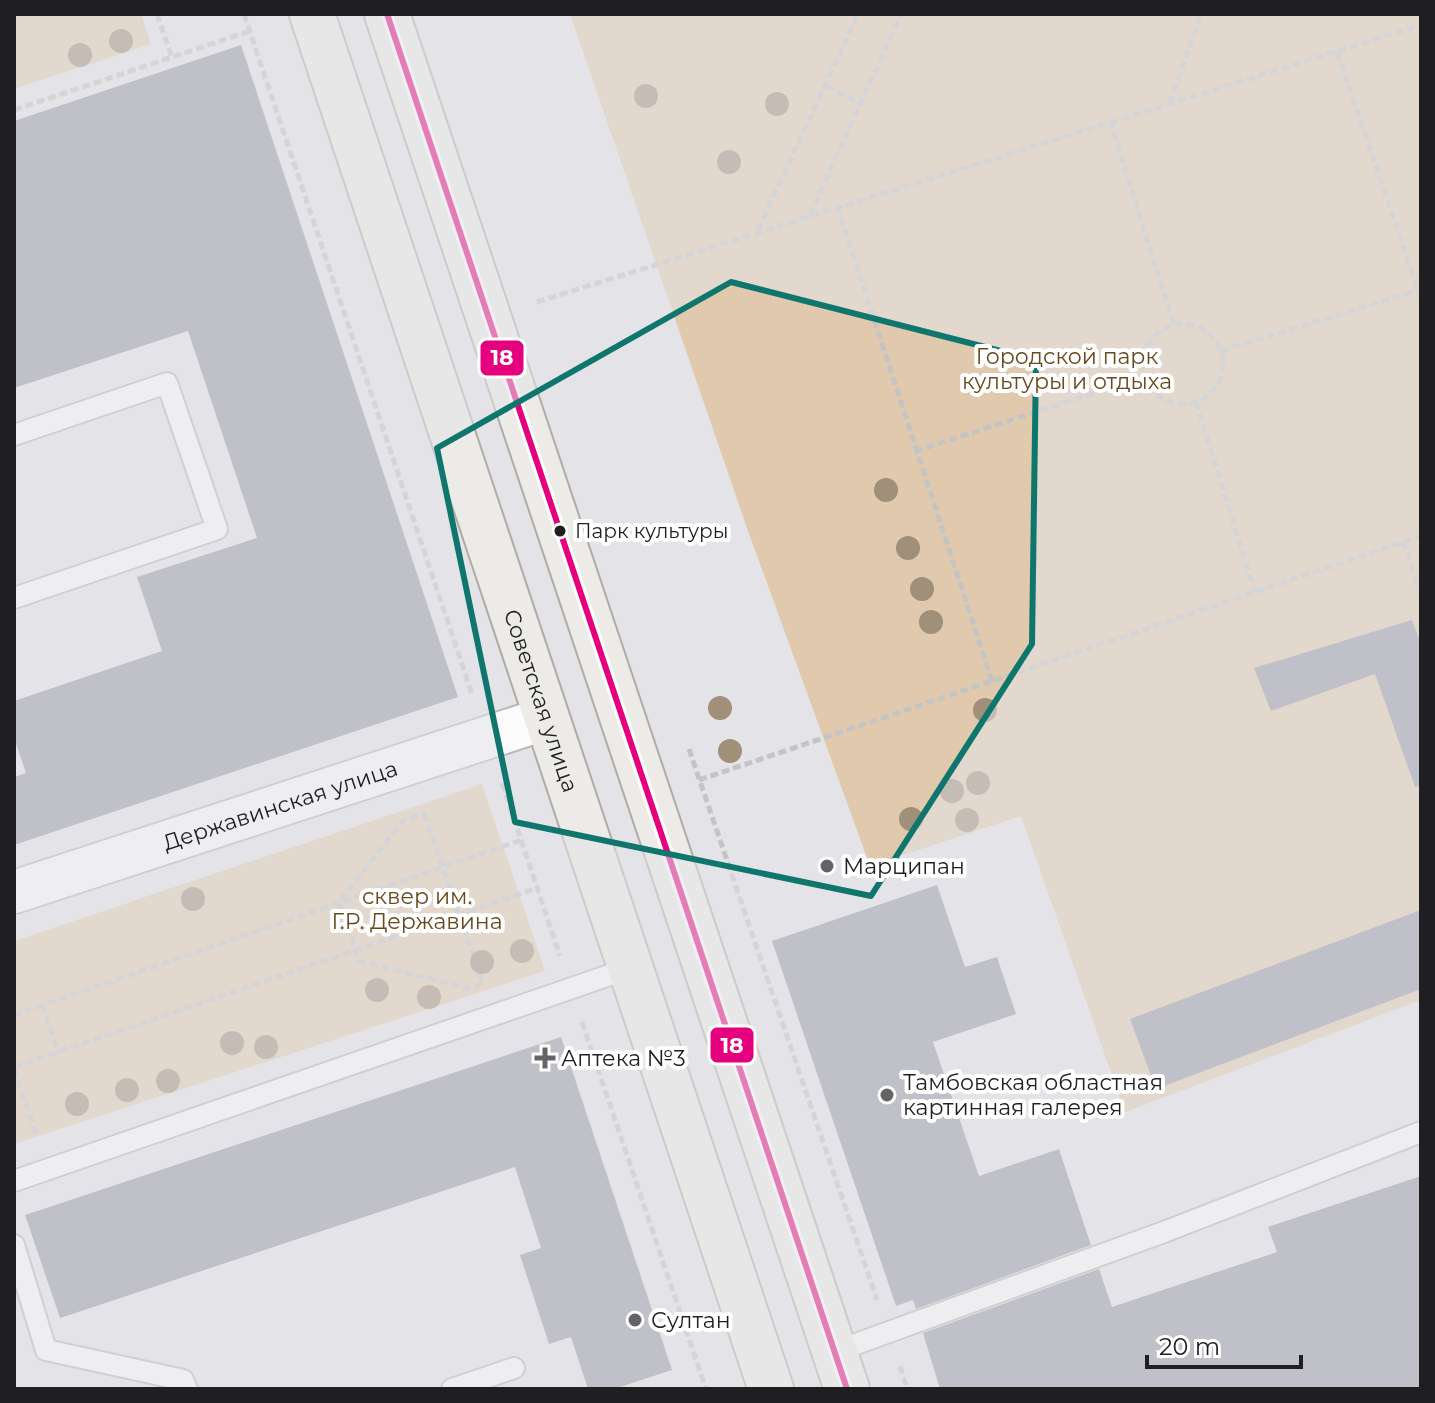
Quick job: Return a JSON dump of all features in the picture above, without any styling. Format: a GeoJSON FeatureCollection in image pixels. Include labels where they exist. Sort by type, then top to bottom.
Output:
{"type":"FeatureCollection","features":[{"type":"Feature","properties":{"kind":"main road","name":"Советская улица"},"geometry":{"type":"LineString","coordinates":[[312,14],[771,1389]]}},
{"type":"Feature","properties":{"kind":"main road"},"geometry":{"type":"LineString","coordinates":[[387,14],[841,1370]]}},
{"type":"Feature","properties":{"kind":"street","name":"Державинская улица"},"geometry":{"type":"LineString","coordinates":[[14,892],[547,718]]}},
{"type":"Feature","properties":{"kind":"lane"},"geometry":{"type":"LineString","coordinates":[[14,435],[167,383],[217,529],[14,598]]}},
{"type":"Feature","properties":{"kind":"lane"},"geometry":{"type":"LineString","coordinates":[[14,1181],[630,968]]}},
{"type":"Feature","properties":{"kind":"lane"},"geometry":{"type":"LineString","coordinates":[[841,1370],[889,1332],[1164,1232],[1421,1132]]}},
{"type":"Feature","properties":{"kind":"lane"},"geometry":{"type":"LineString","coordinates":[[14,1245],[46,1350],[183,1380],[187,1389]]}},
{"type":"Feature","properties":{"kind":"lane"},"geometry":{"type":"LineString","coordinates":[[452,1389],[514,1368]]}},
{"type":"Feature","properties":{"kind":"path"},"geometry":{"type":"LineString","coordinates":[[157,14],[172,58]]}},
{"type":"Feature","properties":{"kind":"path"},"geometry":{"type":"LineString","coordinates":[[244,14],[706,1389]]}},
{"type":"Feature","properties":{"kind":"path"},"geometry":{"type":"LineString","coordinates":[[758,231],[858,14]]}},
{"type":"Feature","properties":{"kind":"path"},"geometry":{"type":"LineString","coordinates":[[810,215],[901,14]]}},
{"type":"Feature","properties":{"kind":"path"},"geometry":{"type":"LineString","coordinates":[[1170,103],[1201,14]]}},
{"type":"Feature","properties":{"kind":"path"},"geometry":{"type":"LineString","coordinates":[[537,302],[1421,25]]}},
{"type":"Feature","properties":{"kind":"path"},"geometry":{"type":"LineString","coordinates":[[14,110],[250,31]]}},
{"type":"Feature","properties":{"kind":"path"},"geometry":{"type":"LineString","coordinates":[[1337,52],[1421,299]]}},
{"type":"Feature","properties":{"kind":"path"},"geometry":{"type":"LineString","coordinates":[[826,86],[862,104]]}},
{"type":"Feature","properties":{"kind":"path"},"geometry":{"type":"LineString","coordinates":[[1110,121],[1174,325]]}},
{"type":"Feature","properties":{"kind":"path"},"geometry":{"type":"LineString","coordinates":[[837,206],[992,681]]}},
{"type":"Feature","properties":{"kind":"path"},"geometry":{"type":"LineString","coordinates":[[532,288],[542,317]]}},
{"type":"Feature","properties":{"kind":"path"},"geometry":{"type":"LineString","coordinates":[[1221,351],[1418,290]]}},
{"type":"Feature","properties":{"kind":"path"},"geometry":{"type":"LineString","coordinates":[[1174,325],[1201,328],[1211,335],[1221,351],[1222,368],[1217,385],[1196,402],[1182,404],[1165,400],[1154,392],[1145,377],[1143,363],[1147,346],[1161,329],[1174,325]]}},
{"type":"Feature","properties":{"kind":"path"},"geometry":{"type":"LineString","coordinates":[[915,451],[1145,377]]}},
{"type":"Feature","properties":{"kind":"path"},"geometry":{"type":"LineString","coordinates":[[1196,402],[1255,592]]}},
{"type":"Feature","properties":{"kind":"path"},"geometry":{"type":"LineString","coordinates":[[699,780],[1421,536]]}},
{"type":"Feature","properties":{"kind":"path"},"geometry":{"type":"LineString","coordinates":[[1403,542],[1421,594]]}},
{"type":"Feature","properties":{"kind":"path"},"geometry":{"type":"LineString","coordinates":[[684,736],[907,1389]]}},
{"type":"Feature","properties":{"kind":"path"},"geometry":{"type":"LineString","coordinates":[[424,814],[483,983],[468,988],[359,961],[339,902],[403,821],[424,814]]}},
{"type":"Feature","properties":{"kind":"path"},"geometry":{"type":"LineString","coordinates":[[14,1015],[521,840]]}},
{"type":"Feature","properties":{"kind":"path"},"geometry":{"type":"LineString","coordinates":[[49,1169],[14,1068],[537,888]]}},
{"type":"Feature","properties":{"kind":"path"},"geometry":{"type":"LineString","coordinates":[[42,1005],[59,1053]]}},
{"type":"Feature","properties":{"kind":"highlighted area"},"geometry":{"type":"Polygon","coordinates":[[[731,282],[1036,360],[1032,644],[871,896],[515,822],[437,448],[731,282]]]}},
{"type":"Feature","properties":{"kind":"green space"},"geometry":{"type":"Polygon","coordinates":[[[14,14],[141,14],[151,44],[14,89],[14,14]]]}},
{"type":"Feature","properties":{"kind":"green space","name":"Городской парк культуры и отдыха"},"geometry":{"type":"Polygon","coordinates":[[[570,14],[1421,14],[1421,1000],[1125,1112],[1021,816],[870,866],[747,528],[570,14]]]}},
{"type":"Feature","properties":{"kind":"green space","name":"сквер им. Г.Р. Державина"},"geometry":{"type":"Polygon","coordinates":[[[482,784],[545,971],[14,1144],[14,941],[482,784]]]}},
{"type":"Feature","properties":{"kind":"building"},"geometry":{"type":"Polygon","coordinates":[[[241,45],[458,697],[14,845],[14,777],[26,773],[14,738],[14,701],[162,651],[137,577],[257,538],[188,331],[14,388],[14,121],[241,45]]]}},
{"type":"Feature","properties":{"kind":"building"},"geometry":{"type":"Polygon","coordinates":[[[1412,620],[1421,644],[1421,786],[1415,787],[1375,674],[1271,711],[1254,668],[1412,620]]]}},
{"type":"Feature","properties":{"kind":"building","name":"Тамбовская областная картинная галерея"},"geometry":{"type":"Polygon","coordinates":[[[937,885],[965,967],[997,957],[1016,1014],[933,1042],[979,1176],[1059,1149],[1091,1245],[916,1309],[913,1300],[896,1306],[772,941],[937,885]]]}},
{"type":"Feature","properties":{"kind":"building"},"geometry":{"type":"Polygon","coordinates":[[[1421,910],[1421,989],[1156,1089],[1130,1019],[1421,910]]]}},
{"type":"Feature","properties":{"kind":"building"},"geometry":{"type":"Polygon","coordinates":[[[561,1037],[672,1370],[614,1389],[588,1389],[571,1337],[549,1344],[520,1255],[541,1248],[515,1167],[60,1318],[25,1215],[561,1037]]]}},
{"type":"Feature","properties":{"kind":"building"},"geometry":{"type":"Polygon","coordinates":[[[1421,1176],[1421,1389],[940,1389],[923,1333],[1099,1269],[1112,1307],[1277,1252],[1268,1227],[1421,1176]]]}},
{"type":"Feature","properties":{"kind":"transit line","name":"18"},"geometry":{"type":"LineString","coordinates":[[387,14],[847,1389]]}},
{"type":"Feature","properties":{"kind":"place","name":"Парк культуры"},"geometry":{"type":"Point","coordinates":[560,531]}},
{"type":"Feature","properties":{"kind":"place","name":"Марципан"},"geometry":{"type":"Point","coordinates":[827,866]}},
{"type":"Feature","properties":{"kind":"place","name":"Аптека №3"},"geometry":{"type":"Point","coordinates":[545,1058]}},
{"type":"Feature","properties":{"kind":"place","name":"Тамбовская областная картинная галерея"},"geometry":{"type":"Point","coordinates":[887,1095]}},
{"type":"Feature","properties":{"kind":"place","name":"Султан"},"geometry":{"type":"Point","coordinates":[635,1320]}}]}
